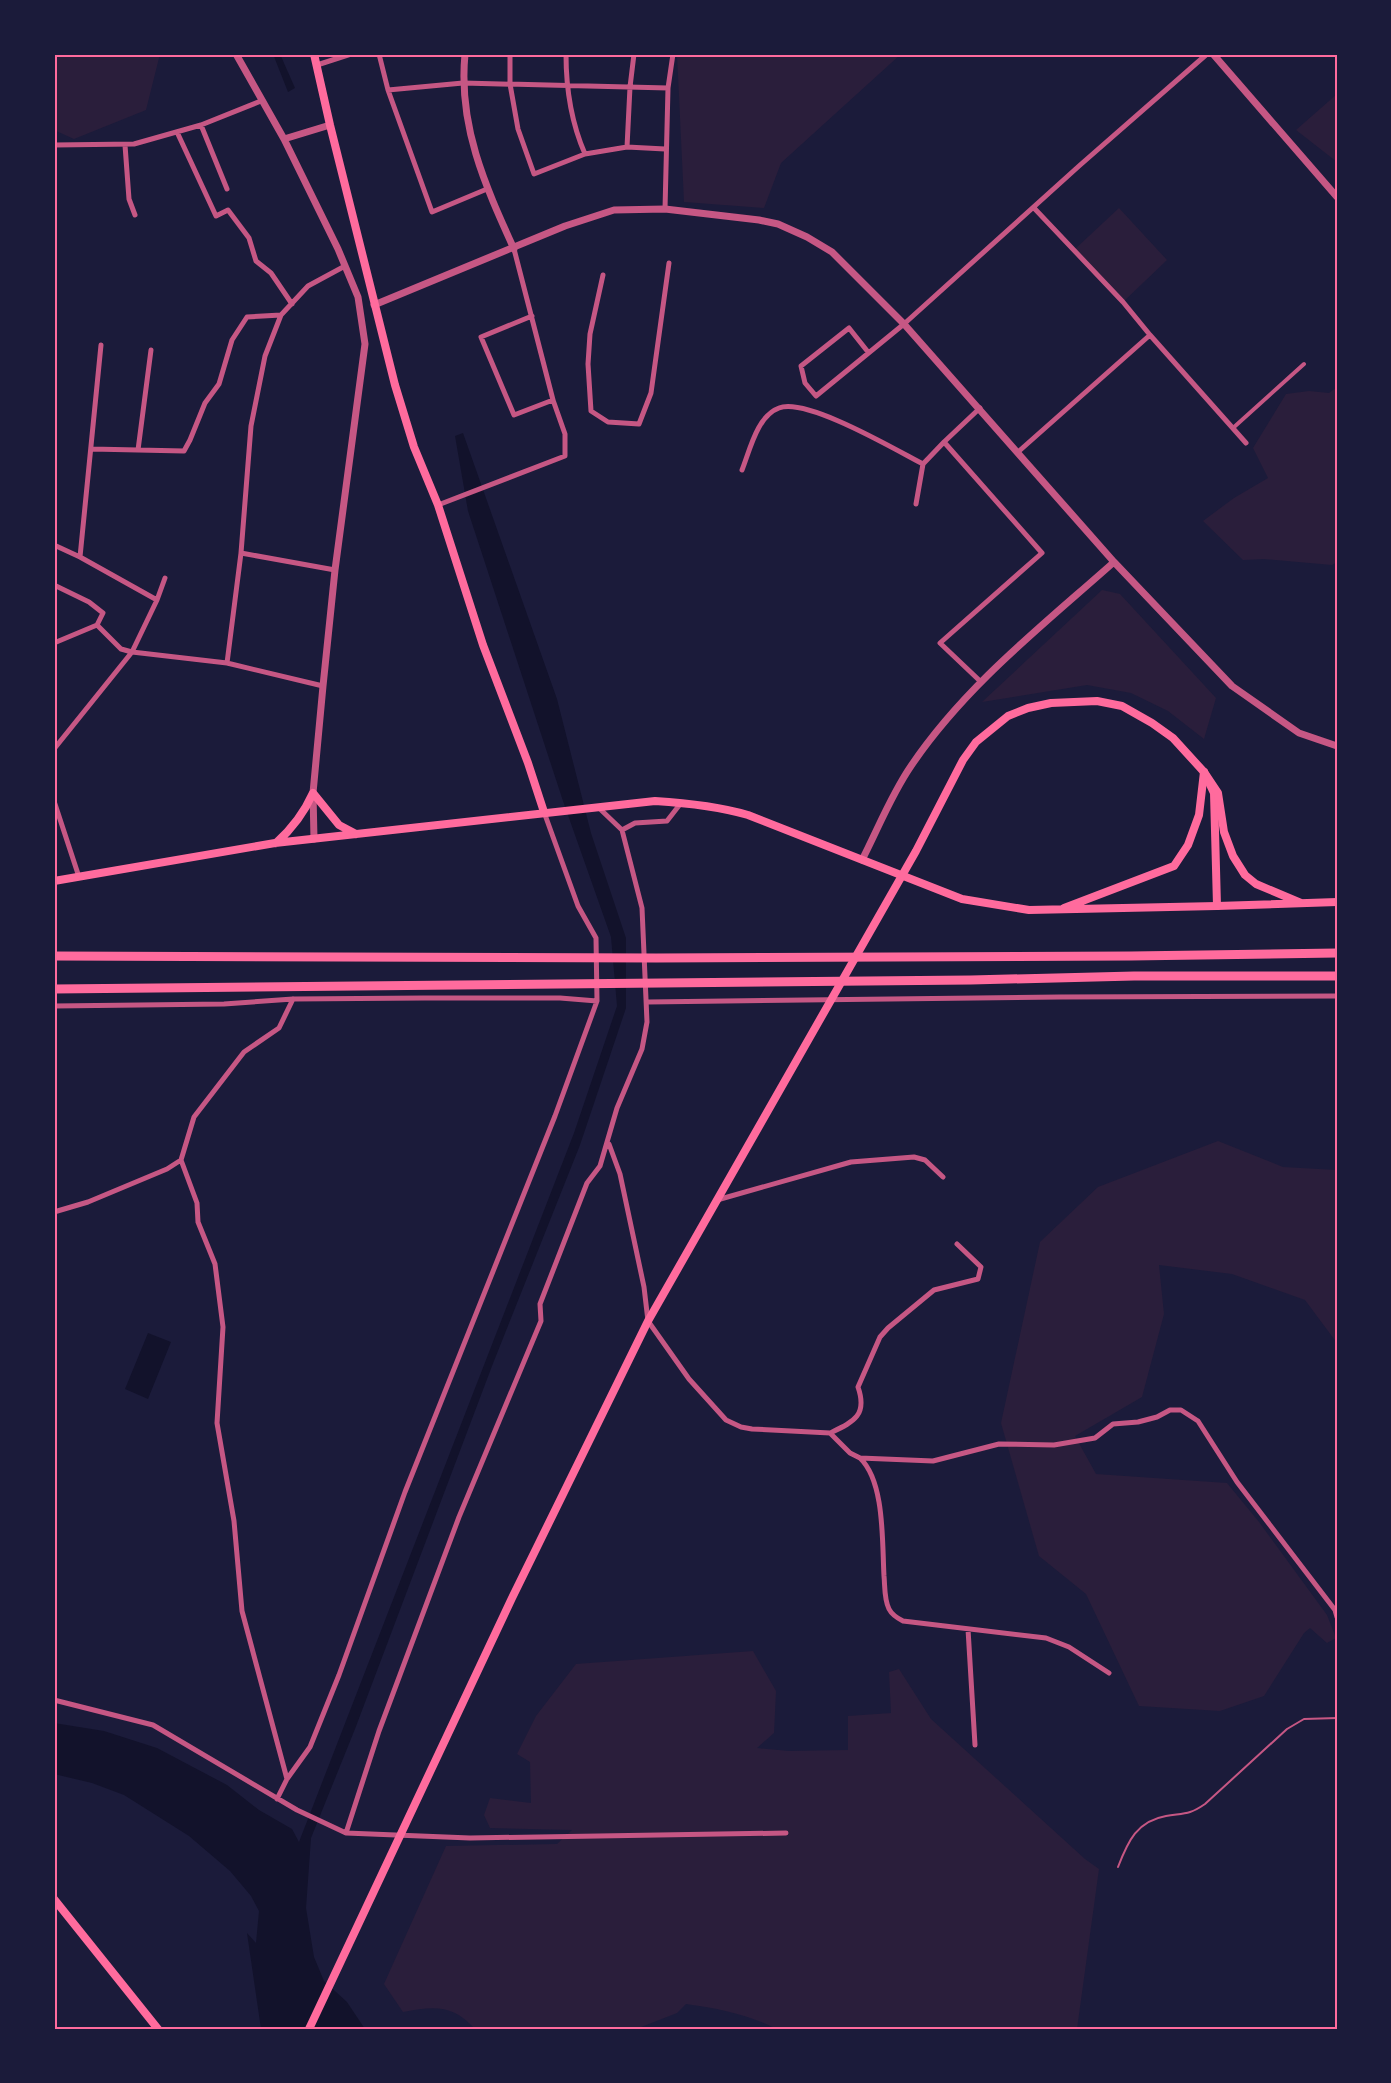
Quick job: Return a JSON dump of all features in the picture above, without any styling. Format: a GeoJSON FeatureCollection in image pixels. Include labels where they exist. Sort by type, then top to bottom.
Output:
{"type":"FeatureCollection","features":[{"type":"Feature","properties":{"kind":"highway"},"geometry":{"type":"LineString","coordinates":[[54,956],[656,958],[1337,953]]}},
{"type":"Feature","properties":{"kind":"highway"},"geometry":{"type":"LineString","coordinates":[[54,989],[657,984],[1134,976],[1337,976]]}},
{"type":"Feature","properties":{"kind":"main road"},"geometry":{"type":"LineString","coordinates":[[314,54],[395,385],[414,447],[438,504],[483,645],[544,812]]}},
{"type":"Feature","properties":{"kind":"main road"},"geometry":{"type":"LineString","coordinates":[[309,2029],[512,1598],[648,1321],[916,851],[963,760],[976,742],[1008,716],[1028,708],[1074,701],[1097,701],[1122,706],[1173,738],[1204,772],[1218,793],[1224,832],[1233,856],[1245,875],[1256,884],[1302,903]]}},
{"type":"Feature","properties":{"kind":"main road"},"geometry":{"type":"LineString","coordinates":[[1056,910],[1174,866],[1188,845],[1199,815],[1204,772]]}},
{"type":"Feature","properties":{"kind":"main road"},"geometry":{"type":"LineString","coordinates":[[1204,772],[1214,793],[1217,906]]}},
{"type":"Feature","properties":{"kind":"main road"},"geometry":{"type":"LineString","coordinates":[[275,843],[292,828],[314,793],[339,825],[356,834]]}},
{"type":"Feature","properties":{"kind":"main road"},"geometry":{"type":"LineString","coordinates":[[54,881],[275,843],[655,801],[727,808],[962,899],[1029,910],[1337,902]]}},
{"type":"Feature","properties":{"kind":"main road"},"geometry":{"type":"LineString","coordinates":[[54,1899],[158,2029]]}},
{"type":"Feature","properties":{"kind":"street"},"geometry":{"type":"LineString","coordinates":[[236,54],[284,140],[345,266],[358,297],[365,344],[335,570],[323,686],[314,793],[314,839]]}},
{"type":"Feature","properties":{"kind":"street"},"geometry":{"type":"LineString","coordinates":[[317,65],[351,54]]}},
{"type":"Feature","properties":{"kind":"street"},"geometry":{"type":"LineString","coordinates":[[379,54],[388,90],[432,212],[487,189]]}},
{"type":"Feature","properties":{"kind":"street"},"geometry":{"type":"LineString","coordinates":[[438,504],[565,456],[565,434],[553,400],[514,249],[478,164],[469,127],[463,83],[465,54]]}},
{"type":"Feature","properties":{"kind":"street"},"geometry":{"type":"LineString","coordinates":[[510,54],[510,84],[518,129],[534,174],[585,154],[627,147],[665,149]]}},
{"type":"Feature","properties":{"kind":"street"},"geometry":{"type":"LineString","coordinates":[[566,54],[566,86],[578,139],[585,154]]}},
{"type":"Feature","properties":{"kind":"street"},"geometry":{"type":"LineString","coordinates":[[627,147],[634,54]]}},
{"type":"Feature","properties":{"kind":"street"},"geometry":{"type":"LineString","coordinates":[[665,209],[668,88],[673,54]]}},
{"type":"Feature","properties":{"kind":"street"},"geometry":{"type":"LineString","coordinates":[[868,352],[849,328],[801,366],[805,383],[816,396],[904,324],[1207,54]]}},
{"type":"Feature","properties":{"kind":"street"},"geometry":{"type":"LineString","coordinates":[[1213,54],[1337,196]]}},
{"type":"Feature","properties":{"kind":"street"},"geometry":{"type":"LineString","coordinates":[[388,90],[463,83],[668,88]]}},
{"type":"Feature","properties":{"kind":"street"},"geometry":{"type":"LineString","coordinates":[[54,145],[125,145],[201,125],[261,101]]}},
{"type":"Feature","properties":{"kind":"street"},"geometry":{"type":"LineString","coordinates":[[201,125],[227,189]]}},
{"type":"Feature","properties":{"kind":"street"},"geometry":{"type":"LineString","coordinates":[[284,140],[330,125]]}},
{"type":"Feature","properties":{"kind":"street"},"geometry":{"type":"LineString","coordinates":[[177,132],[216,216],[228,210],[249,238],[256,261],[271,273],[292,304]]}},
{"type":"Feature","properties":{"kind":"street"},"geometry":{"type":"LineString","coordinates":[[125,145],[129,199],[135,216]]}},
{"type":"Feature","properties":{"kind":"street"},"geometry":{"type":"LineString","coordinates":[[1034,208],[1123,302],[1246,443]]}},
{"type":"Feature","properties":{"kind":"street"},"geometry":{"type":"LineString","coordinates":[[374,305],[565,226],[614,210],[665,209],[759,220],[777,224],[807,237],[832,252],[904,324],[1114,562],[1232,686],[1299,733],[1337,746]]}},
{"type":"Feature","properties":{"kind":"street"},"geometry":{"type":"LineString","coordinates":[[603,275],[590,334],[588,364],[591,411],[608,422],[639,424],[651,393],[669,263]]}},
{"type":"Feature","properties":{"kind":"street"},"geometry":{"type":"LineString","coordinates":[[227,663],[241,552],[251,426],[265,356],[281,315],[308,286],[345,266]]}},
{"type":"Feature","properties":{"kind":"street"},"geometry":{"type":"LineString","coordinates":[[91,449],[184,451],[205,403],[219,384],[232,340],[241,324],[247,317],[281,315]]}},
{"type":"Feature","properties":{"kind":"street"},"geometry":{"type":"LineString","coordinates":[[532,315],[481,337],[514,415],[553,400]]}},
{"type":"Feature","properties":{"kind":"street"},"geometry":{"type":"LineString","coordinates":[[1018,453],[1150,335]]}},
{"type":"Feature","properties":{"kind":"street"},"geometry":{"type":"LineString","coordinates":[[80,557],[101,345]]}},
{"type":"Feature","properties":{"kind":"street"},"geometry":{"type":"LineString","coordinates":[[138,450],[151,350]]}},
{"type":"Feature","properties":{"kind":"street"},"geometry":{"type":"LineString","coordinates":[[1233,428],[1304,364]]}},
{"type":"Feature","properties":{"kind":"street"},"geometry":{"type":"LineString","coordinates":[[742,470],[752,443],[766,417],[779,408],[792,406],[820,413],[923,464]]}},
{"type":"Feature","properties":{"kind":"street"},"geometry":{"type":"LineString","coordinates":[[916,504],[923,464],[980,408]]}},
{"type":"Feature","properties":{"kind":"street"},"geometry":{"type":"LineString","coordinates":[[944,442],[1042,554],[940,643],[980,681]]}},
{"type":"Feature","properties":{"kind":"street"},"geometry":{"type":"LineString","coordinates":[[54,545],[157,600]]}},
{"type":"Feature","properties":{"kind":"street"},"geometry":{"type":"LineString","coordinates":[[241,552],[335,570]]}},
{"type":"Feature","properties":{"kind":"street"},"geometry":{"type":"LineString","coordinates":[[862,860],[911,765],[940,726],[980,681],[1114,562]]}},
{"type":"Feature","properties":{"kind":"street"},"geometry":{"type":"LineString","coordinates":[[54,749],[132,652],[165,578]]}},
{"type":"Feature","properties":{"kind":"street"},"geometry":{"type":"LineString","coordinates":[[54,585],[89,602],[103,614],[97,625],[54,645]]}},
{"type":"Feature","properties":{"kind":"street"},"geometry":{"type":"LineString","coordinates":[[97,625],[121,649],[132,652],[227,663],[323,686]]}},
{"type":"Feature","properties":{"kind":"street"},"geometry":{"type":"LineString","coordinates":[[54,801],[79,877]]}},
{"type":"Feature","properties":{"kind":"street"},"geometry":{"type":"LineString","coordinates":[[622,830],[635,823],[667,821],[681,803]]}},
{"type":"Feature","properties":{"kind":"street"},"geometry":{"type":"LineString","coordinates":[[344,1832],[459,1517],[541,1321],[540,1304],[588,1183],[600,1166],[617,1108],[642,1049],[648,1002],[642,908],[622,830],[599,808]]}},
{"type":"Feature","properties":{"kind":"street"},"geometry":{"type":"LineString","coordinates":[[277,1799],[287,1779],[310,1747],[339,1675],[405,1492],[551,1126],[597,1001],[596,938],[578,906],[544,812]]}},
{"type":"Feature","properties":{"kind":"street"},"geometry":{"type":"LineString","coordinates":[[648,1002],[1337,996]]}},
{"type":"Feature","properties":{"kind":"street"},"geometry":{"type":"LineString","coordinates":[[54,1006],[224,1004],[293,999],[560,998],[597,1001]]}},
{"type":"Feature","properties":{"kind":"street"},"geometry":{"type":"LineString","coordinates":[[287,1779],[240,1599],[234,1521],[217,1430],[223,1327],[215,1264],[198,1222],[197,1203],[181,1160],[194,1117],[244,1052],[279,1028],[293,999]]}},
{"type":"Feature","properties":{"kind":"street"},"geometry":{"type":"LineString","coordinates":[[608,1142],[620,1174],[644,1287],[648,1321],[689,1379],[726,1420],[752,1429],[830,1433],[852,1423],[859,1414],[862,1400],[858,1387],[880,1337],[934,1290],[978,1279],[981,1267],[957,1244]]}},
{"type":"Feature","properties":{"kind":"street"},"geometry":{"type":"LineString","coordinates":[[717,1200],[851,1162],[914,1157],[925,1160],[943,1177]]}},
{"type":"Feature","properties":{"kind":"street"},"geometry":{"type":"LineString","coordinates":[[54,1212],[88,1202],[167,1169],[181,1160]]}},
{"type":"Feature","properties":{"kind":"street"},"geometry":{"type":"LineString","coordinates":[[860,1458],[933,1461],[999,1444],[1054,1445],[1095,1438],[1113,1424],[1138,1422],[1170,1410],[1181,1410],[1198,1421],[1237,1482],[1335,1610],[1337,1617]]}},
{"type":"Feature","properties":{"kind":"street"},"geometry":{"type":"LineString","coordinates":[[830,1433],[850,1453],[860,1458],[873,1475],[880,1512],[886,1598],[894,1615],[903,1621],[1056,1641],[1109,1673]]}},
{"type":"Feature","properties":{"kind":"street"},"geometry":{"type":"LineString","coordinates":[[968,1629],[975,1745]]}},
{"type":"Feature","properties":{"kind":"street"},"geometry":{"type":"LineString","coordinates":[[54,1700],[153,1725],[277,1799],[344,1832],[470,1838],[786,1833]]}},
{"type":"Feature","properties":{"kind":"lane"},"geometry":{"type":"LineString","coordinates":[[1118,1867],[1127,1844],[1144,1822],[1164,1816],[1191,1813],[1205,1804],[1287,1729],[1304,1719],[1337,1718]]}},
{"type":"Feature","properties":{"kind":"shaded area"},"geometry":{"type":"Polygon","coordinates":[[[54,54],[160,54],[146,110],[74,139],[54,130],[54,89],[57,83],[54,80],[54,54]]]}},
{"type":"Feature","properties":{"kind":"shaded area"},"geometry":{"type":"Polygon","coordinates":[[[273,54],[280,54],[295,88],[288,92],[273,54]]]}},
{"type":"Feature","properties":{"kind":"shaded area"},"geometry":{"type":"Polygon","coordinates":[[[677,54],[901,54],[781,163],[764,208],[684,202],[677,54]]]}},
{"type":"Feature","properties":{"kind":"shaded area"},"geometry":{"type":"Polygon","coordinates":[[[1337,94],[1337,162],[1296,130],[1337,94]]]}},
{"type":"Feature","properties":{"kind":"shaded area"},"geometry":{"type":"Polygon","coordinates":[[[1119,208],[1167,260],[1123,302],[1074,250],[1119,208]]]}},
{"type":"Feature","properties":{"kind":"shaded area"},"geometry":{"type":"Polygon","coordinates":[[[1337,387],[1337,562],[1332,565],[1264,559],[1243,560],[1203,521],[1234,498],[1268,478],[1253,448],[1286,394],[1309,391],[1329,393],[1337,387]]]}},
{"type":"Feature","properties":{"kind":"shaded area"},"geometry":{"type":"Polygon","coordinates":[[[463,433],[557,699],[591,833],[626,938],[626,1008],[580,1145],[492,1366],[355,1729],[311,1838],[306,1908],[314,1957],[324,1981],[347,2002],[365,2029],[261,2029],[247,1933],[256,1943],[259,1911],[251,1896],[230,1871],[189,1836],[124,1795],[92,1783],[54,1774],[54,1723],[104,1731],[157,1748],[227,1785],[259,1810],[292,1829],[299,1842],[574,1133],[617,1006],[611,937],[563,801],[468,511],[455,436],[463,433]]]}},
{"type":"Feature","properties":{"kind":"shaded area"},"geometry":{"type":"Polygon","coordinates":[[[1102,590],[1120,594],[1216,698],[1204,739],[1168,711],[1131,693],[1087,685],[982,702],[1102,590]]]}},
{"type":"Feature","properties":{"kind":"shaded area"},"geometry":{"type":"Polygon","coordinates":[[[1218,1141],[1283,1167],[1337,1170],[1337,1343],[1305,1300],[1232,1274],[1159,1265],[1164,1314],[1142,1397],[1075,1436],[1096,1474],[1227,1483],[1259,1522],[1327,1615],[1336,1638],[1327,1643],[1310,1628],[1304,1633],[1264,1696],[1220,1711],[1139,1706],[1086,1594],[1039,1556],[1001,1423],[1040,1242],[1098,1187],[1218,1141]]]}},
{"type":"Feature","properties":{"kind":"shaded area"},"geometry":{"type":"Polygon","coordinates":[[[148,1333],[171,1342],[148,1399],[125,1389],[148,1333]]]}},
{"type":"Feature","properties":{"kind":"shaded area"},"geometry":{"type":"Polygon","coordinates":[[[753,1651],[776,1691],[774,1733],[757,1748],[789,1751],[848,1750],[848,1716],[891,1713],[889,1672],[899,1669],[931,1719],[1085,1859],[1099,1869],[1077,2029],[777,2029],[733,2013],[686,2004],[677,2013],[636,2029],[475,2029],[451,2011],[434,2008],[403,2012],[384,1984],[446,1846],[557,1844],[572,1830],[490,1828],[484,1815],[490,1798],[531,1803],[530,1762],[517,1754],[536,1716],[576,1664],[753,1651]]]}}]}
